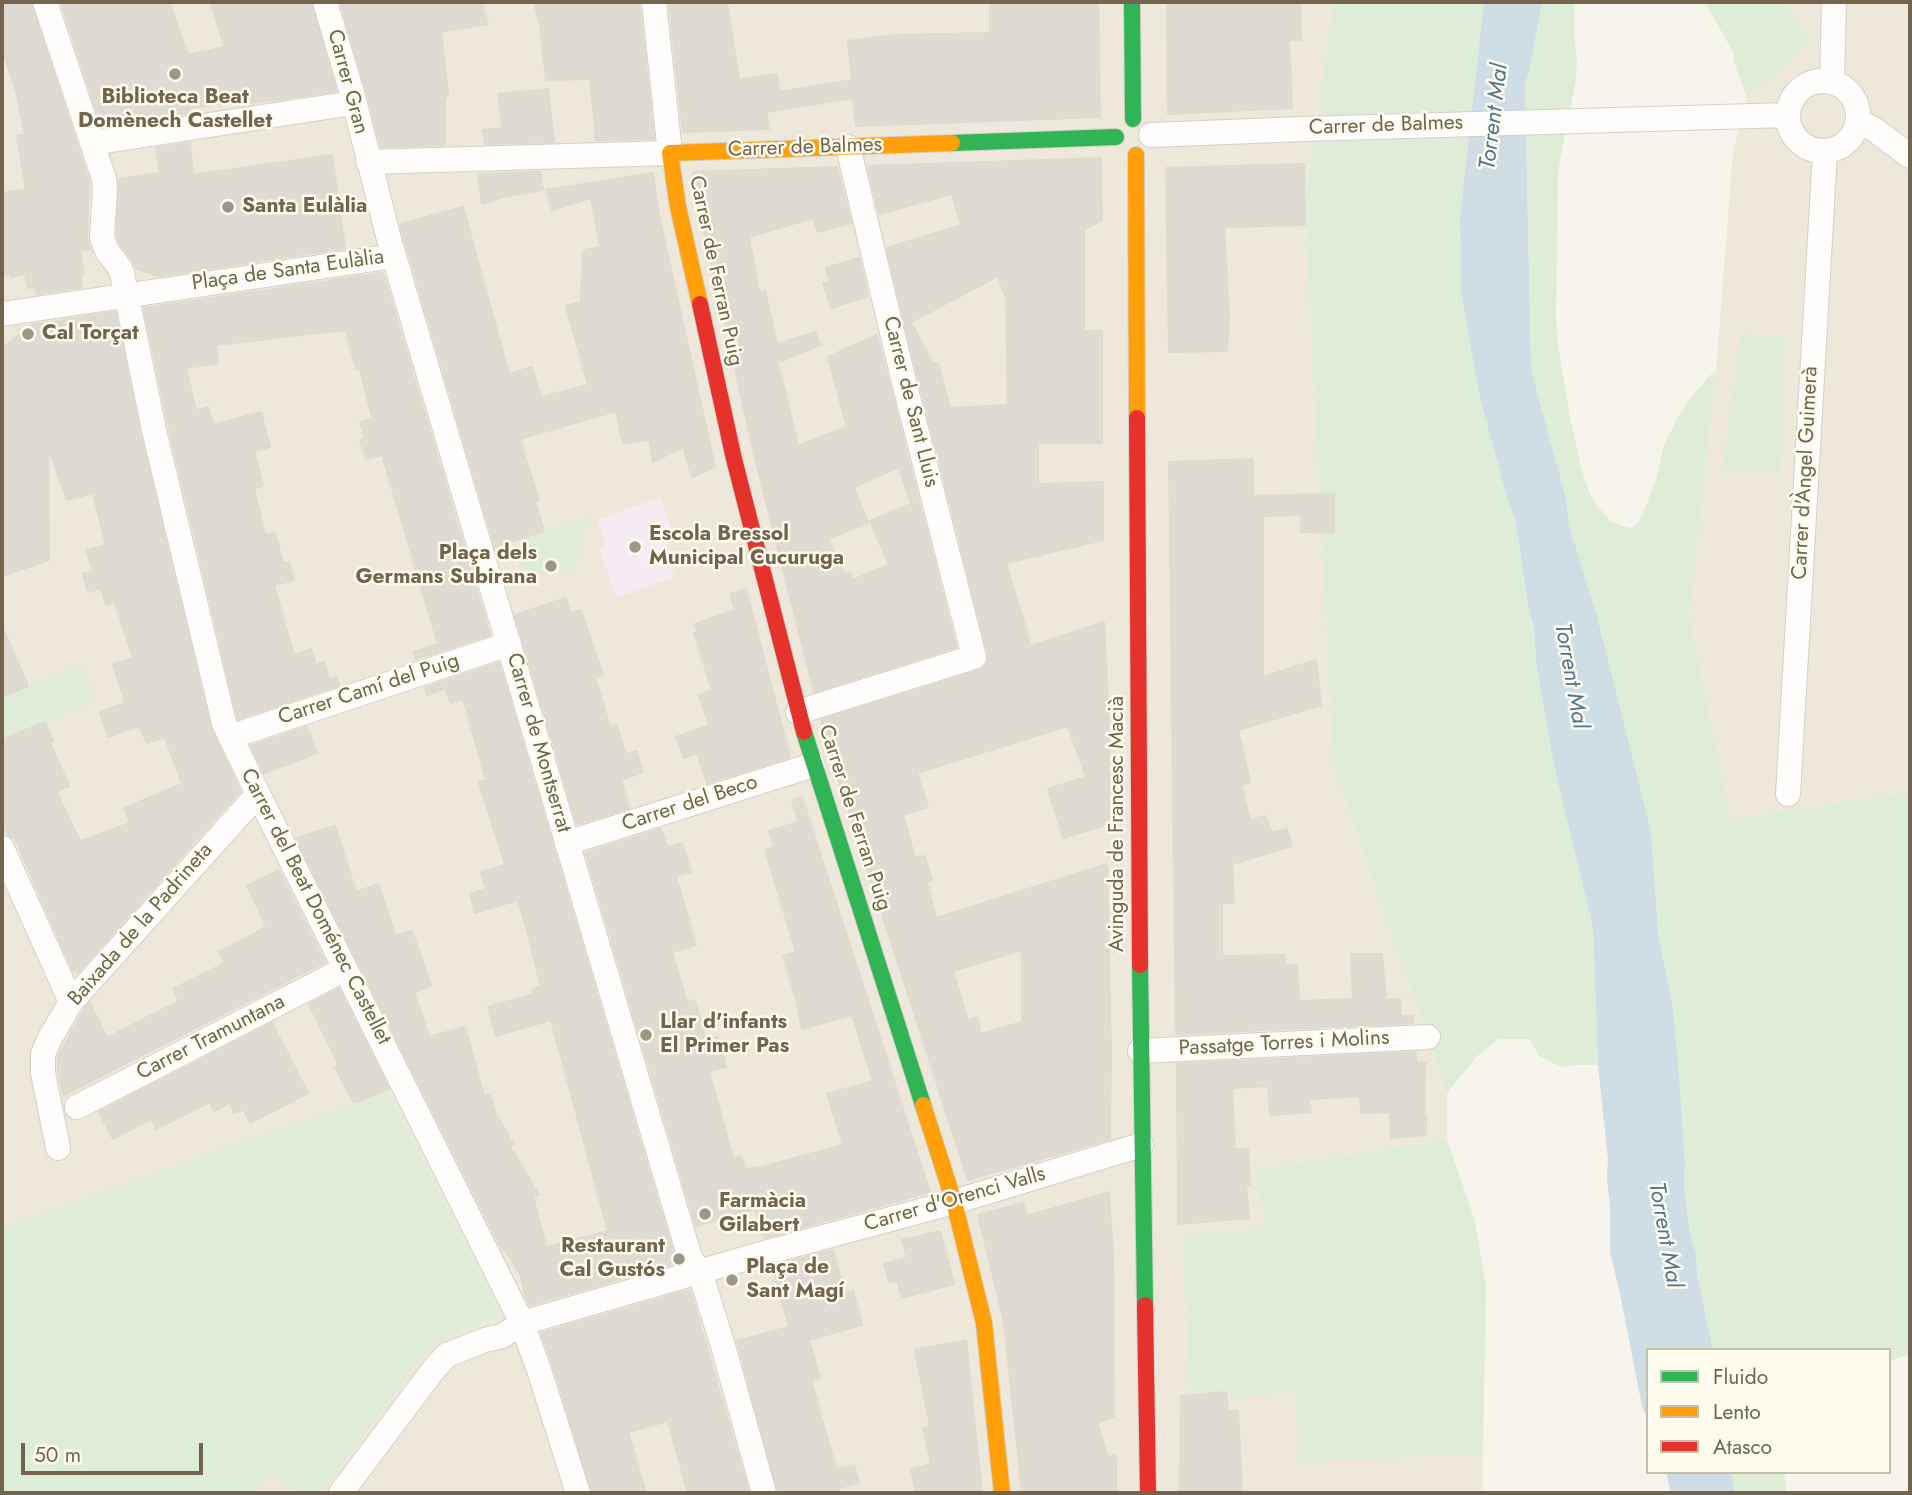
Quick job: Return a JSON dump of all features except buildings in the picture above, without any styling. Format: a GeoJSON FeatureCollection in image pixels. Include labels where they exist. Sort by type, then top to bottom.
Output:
{"type":"FeatureCollection","features":[{"type":"Feature","properties":{"kind":"street","name":"Carrer del Beat Doménec Castellet"},"geometry":{"type":"LineString","coordinates":[[45,2],[105,188],[102,238],[107,251],[120,268],[127,294],[154,430],[224,723],[522,1323],[578,1493]]}},
{"type":"Feature","properties":{"kind":"street","name":"Carrer Gran"},"geometry":{"type":"LineString","coordinates":[[325,2],[368,162]]}},
{"type":"Feature","properties":{"kind":"street"},"geometry":{"type":"LineString","coordinates":[[654,2],[670,153]]}},
{"type":"Feature","properties":{"kind":"street"},"geometry":{"type":"LineString","coordinates":[[1132,2],[1133,119]]}},
{"type":"Feature","properties":{"kind":"street"},"geometry":{"type":"LineString","coordinates":[[1832,82],[1834,2]]}},
{"type":"Feature","properties":{"kind":"street"},"geometry":{"type":"LineString","coordinates":[[1822,81],[1832,82],[1841,86],[1855,100],[1858,120],[1856,130],[1844,145],[1835,150],[1813,150],[1802,145],[1777,115],[1802,88],[1822,81]]}},
{"type":"Feature","properties":{"kind":"street"},"geometry":{"type":"LineString","coordinates":[[92,144],[353,103]]}},
{"type":"Feature","properties":{"kind":"street","name":"Carrer de Balmes"},"geometry":{"type":"LineString","coordinates":[[1152,135],[1777,115]]}},
{"type":"Feature","properties":{"kind":"street"},"geometry":{"type":"LineString","coordinates":[[1133,119],[1143,122],[1152,135],[1149,146],[1136,155],[1124,152],[1116,137],[1119,127],[1133,119]]}},
{"type":"Feature","properties":{"kind":"street"},"geometry":{"type":"LineString","coordinates":[[1858,120],[1910,156]]}},
{"type":"Feature","properties":{"kind":"street","name":"Carrer de Balmes"},"geometry":{"type":"LineString","coordinates":[[368,162],[1116,137]]}},
{"type":"Feature","properties":{"kind":"street","name":"Carrer de Sant Lluis"},"geometry":{"type":"LineString","coordinates":[[798,712],[974,657],[848,147]]}},
{"type":"Feature","properties":{"kind":"street","name":"Carrer d'Àngel Guimerà"},"geometry":{"type":"LineString","coordinates":[[1788,794],[1825,152]]}},
{"type":"Feature","properties":{"kind":"street","name":"Carrer de Ferran Puig"},"geometry":{"type":"LineString","coordinates":[[670,153],[678,207],[734,459],[798,712],[954,1202],[984,1323],[1002,1493]]}},
{"type":"Feature","properties":{"kind":"street","name":"Avinguda de Francesc Macià"},"geometry":{"type":"LineString","coordinates":[[1136,155],[1140,1051],[1148,1493]]}},
{"type":"Feature","properties":{"kind":"street","name":"Plaça de Santa Eulàlia"},"geometry":{"type":"LineString","coordinates":[[2,314],[394,256],[368,162]]}},
{"type":"Feature","properties":{"kind":"street","name":"Carrer de Montserrat"},"geometry":{"type":"LineString","coordinates":[[394,256],[690,1258],[700,1272]]}},
{"type":"Feature","properties":{"kind":"street","name":"Carrer Camí del Puig"},"geometry":{"type":"LineString","coordinates":[[230,737],[509,644]]}},
{"type":"Feature","properties":{"kind":"street","name":"Carrer del Beco"},"geometry":{"type":"LineString","coordinates":[[567,843],[813,765]]}},
{"type":"Feature","properties":{"kind":"street","name":"Baixada de la Padrineta"},"geometry":{"type":"LineString","coordinates":[[58,1148],[45,1088],[43,1054],[50,1038],[71,1002],[258,794]]}},
{"type":"Feature","properties":{"kind":"street"},"geometry":{"type":"LineString","coordinates":[[2,848],[12,899],[71,1002]]}},
{"type":"Feature","properties":{"kind":"street","name":"Carrer Tramuntana"},"geometry":{"type":"LineString","coordinates":[[78,1107],[345,969]]}},
{"type":"Feature","properties":{"kind":"street","name":"Passatge Torres i Molins"},"geometry":{"type":"LineString","coordinates":[[1140,1051],[1428,1037]]}},
{"type":"Feature","properties":{"kind":"street","name":"Carrer d'Orenci Valls"},"geometry":{"type":"LineString","coordinates":[[700,1272],[954,1202],[1141,1145]]}},
{"type":"Feature","properties":{"kind":"street"},"geometry":{"type":"LineString","coordinates":[[341,1493],[447,1355],[502,1336],[522,1323],[700,1272],[764,1493]]}},
{"type":"Feature","properties":{"kind":"shaded area"},"geometry":{"type":"Polygon","coordinates":[[[2,2],[1333,2],[1304,205],[1333,765],[1447,1093],[1447,1139],[1254,1170],[1266,1228],[1182,1234],[1190,1400],[1297,1392],[1473,1453],[1483,1453],[1483,1493],[257,1493],[344,1361],[293,1126],[2,1228],[2,2]]]}},
{"type":"Feature","properties":{"kind":"shaded area"},"geometry":{"type":"Polygon","coordinates":[[[1784,2],[1910,2],[1910,792],[1731,819],[1690,617],[1716,371],[1733,151],[1747,98],[1811,40],[1784,2]]]}},
{"type":"Feature","properties":{"kind":"shaded area","name":"Escola Bressol Municipal Cucuruga"},"geometry":{"type":"Polygon","coordinates":[[[660,497],[675,539],[666,542],[675,567],[671,569],[675,577],[617,598],[599,549],[606,546],[597,520],[660,497]]]}},
{"type":"Feature","properties":{"kind":"green space"},"geometry":{"type":"Polygon","coordinates":[[[1333,2],[1484,2],[1460,216],[1461,293],[1480,399],[1516,523],[1554,766],[1593,928],[1598,1065],[1560,1067],[1539,1056],[1529,1039],[1499,1039],[1476,1057],[1447,1093],[1333,765],[1304,205],[1333,2]]]}},
{"type":"Feature","properties":{"kind":"green space"},"geometry":{"type":"Polygon","coordinates":[[[1542,2],[1575,2],[1576,80],[1558,171],[1556,319],[1570,417],[1581,467],[1596,505],[1611,521],[1632,528],[1640,521],[1656,480],[1664,445],[1679,415],[1708,377],[1716,371],[1690,617],[1731,819],[1910,792],[1910,1354],[1891,1360],[1891,1348],[1713,1348],[1697,1274],[1684,1186],[1685,1163],[1672,1003],[1601,630],[1569,525],[1566,498],[1531,364],[1525,84],[1542,2]]]}},
{"type":"Feature","properties":{"kind":"green space"},"geometry":{"type":"Polygon","coordinates":[[[1705,2],[1784,2],[1811,40],[1747,98],[1733,52],[1705,2]]]}},
{"type":"Feature","properties":{"kind":"green space"},"geometry":{"type":"Polygon","coordinates":[[[1741,334],[1785,336],[1780,472],[1722,471],[1741,334]]]}},
{"type":"Feature","properties":{"kind":"green space"},"geometry":{"type":"Polygon","coordinates":[[[589,516],[574,573],[553,568],[550,576],[518,567],[525,537],[589,516]]]}},
{"type":"Feature","properties":{"kind":"green space"},"geometry":{"type":"Polygon","coordinates":[[[83,664],[95,702],[2,740],[2,697],[83,664]]]}},
{"type":"Feature","properties":{"kind":"green space"},"geometry":{"type":"Polygon","coordinates":[[[387,1090],[500,1312],[490,1320],[433,1345],[419,1359],[320,1493],[295,1493],[273,1470],[257,1493],[2,1493],[2,1228],[387,1090]]]}},
{"type":"Feature","properties":{"kind":"green space"},"geometry":{"type":"Polygon","coordinates":[[[1447,1139],[1475,1221],[1486,1286],[1483,1453],[1298,1462],[1296,1392],[1190,1401],[1182,1234],[1266,1228],[1254,1170],[1447,1139]]]}},
{"type":"Feature","properties":{"kind":"green space"},"geometry":{"type":"Polygon","coordinates":[[[1731,1474],[1784,1474],[1787,1493],[1735,1493],[1731,1474]]]}},
{"type":"Feature","properties":{"kind":"water","name":"Torrent Mal"},"geometry":{"type":"Polygon","coordinates":[[[1484,2],[1542,2],[1525,84],[1531,365],[1566,498],[1569,525],[1597,616],[1651,832],[1658,932],[1672,1003],[1677,1051],[1685,1163],[1684,1186],[1697,1274],[1713,1348],[1646,1348],[1646,1415],[1610,1252],[1608,1159],[1598,1065],[1593,928],[1554,766],[1516,523],[1480,399],[1461,293],[1460,216],[1484,2]]]}},
{"type":"Feature","properties":{"kind":"water"},"geometry":{"type":"Polygon","coordinates":[[[1666,1474],[1731,1474],[1735,1493],[1671,1493],[1666,1474]]]}},
{"type":"Feature","properties":{"kind":"traffic: fast"},"geometry":{"type":"LineString","coordinates":[[1132,2],[1133,119]]}},
{"type":"Feature","properties":{"kind":"traffic: fast"},"geometry":{"type":"LineString","coordinates":[[952,143],[1116,137]]}},
{"type":"Feature","properties":{"kind":"traffic: fast"},"geometry":{"type":"LineString","coordinates":[[804,732],[923,1105]]}},
{"type":"Feature","properties":{"kind":"traffic: fast"},"geometry":{"type":"LineString","coordinates":[[1140,965],[1145,1305]]}},
{"type":"Feature","properties":{"kind":"traffic: slow"},"geometry":{"type":"LineString","coordinates":[[700,304],[678,207],[670,153],[952,143]]}},
{"type":"Feature","properties":{"kind":"traffic: slow"},"geometry":{"type":"LineString","coordinates":[[1136,155],[1137,418]]}},
{"type":"Feature","properties":{"kind":"traffic: slow"},"geometry":{"type":"LineString","coordinates":[[923,1105],[954,1202],[984,1323],[1002,1493]]}},
{"type":"Feature","properties":{"kind":"traffic: jam"},"geometry":{"type":"LineString","coordinates":[[700,304],[734,459],[804,732]]}},
{"type":"Feature","properties":{"kind":"traffic: jam"},"geometry":{"type":"LineString","coordinates":[[1137,418],[1140,965]]}},
{"type":"Feature","properties":{"kind":"traffic: jam"},"geometry":{"type":"LineString","coordinates":[[1145,1305],[1148,1493]]}},
{"type":"Feature","properties":{"kind":"place","name":"Biblioteca Beat Domènech Castellet"},"geometry":{"type":"Point","coordinates":[175,74]}},
{"type":"Feature","properties":{"kind":"place","name":"Santa Eulàlia"},"geometry":{"type":"Point","coordinates":[228,207]}},
{"type":"Feature","properties":{"kind":"place","name":"Cal Torçat"},"geometry":{"type":"Point","coordinates":[28,334]}},
{"type":"Feature","properties":{"kind":"place","name":"Escola Bressol Municipal Cucuruga"},"geometry":{"type":"Point","coordinates":[635,547]}},
{"type":"Feature","properties":{"kind":"place","name":"Plaça dels Germans Subirana"},"geometry":{"type":"Point","coordinates":[551,566]}},
{"type":"Feature","properties":{"kind":"place","name":"Llar d'infants El Primer Pas"},"geometry":{"type":"Point","coordinates":[646,1035]}},
{"type":"Feature","properties":{"kind":"place","name":"Farmàcia Gilabert"},"geometry":{"type":"Point","coordinates":[705,1214]}},
{"type":"Feature","properties":{"kind":"place","name":"Restaurant Cal Gustós"},"geometry":{"type":"Point","coordinates":[679,1259]}},
{"type":"Feature","properties":{"kind":"place","name":"Plaça de Sant Magí"},"geometry":{"type":"Point","coordinates":[732,1280]}}]}
